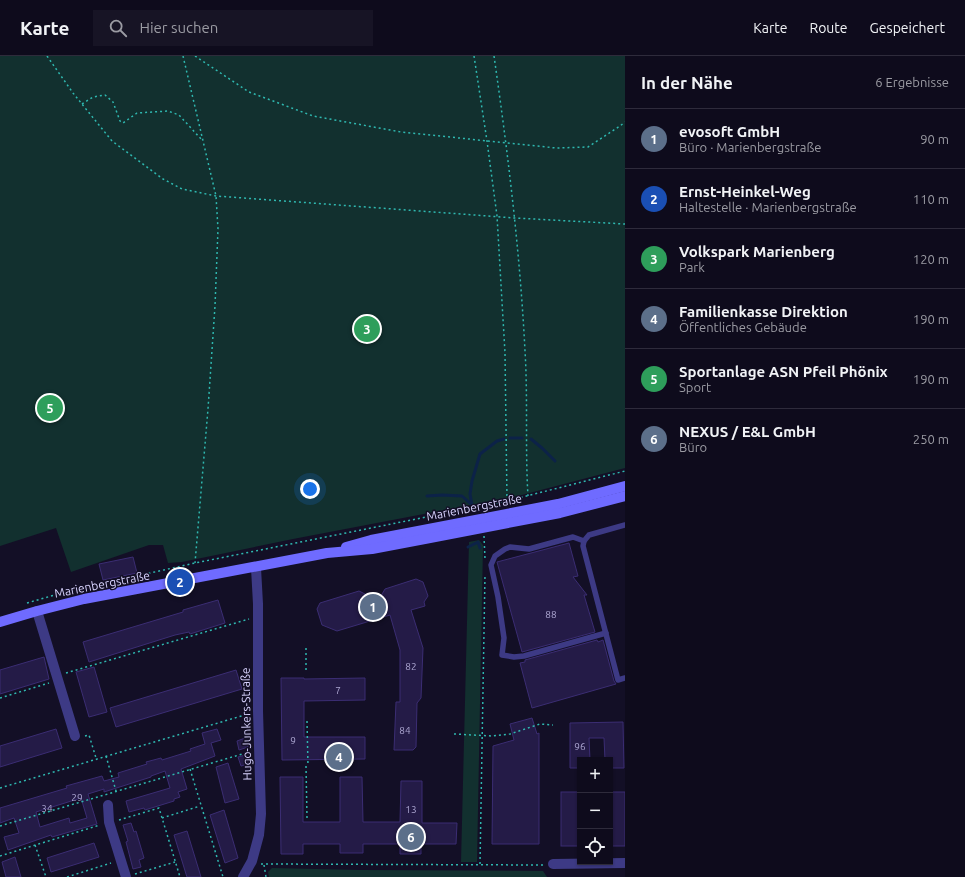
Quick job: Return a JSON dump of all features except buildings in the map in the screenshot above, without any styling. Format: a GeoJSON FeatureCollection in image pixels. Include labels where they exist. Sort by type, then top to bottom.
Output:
{"type":"FeatureCollection","features":[{"type":"Feature","properties":{"kind":"main road","name":"Marienbergstraße"},"geometry":{"type":"LineString","coordinates":[[327,553],[372,549],[554,514],[612,499],[614,493],[623,490]]}},
{"type":"Feature","properties":{"kind":"main road","name":"Marienbergstraße"},"geometry":{"type":"LineString","coordinates":[[0,622],[84,599],[256,568],[327,553],[371,540],[623,490]]}},
{"type":"Feature","properties":{"kind":"street","name":"Hugo-Junkers-Straße"},"geometry":{"type":"LineString","coordinates":[[243,877],[252,860],[259,835],[261,814],[256,568]]}},
{"type":"Feature","properties":{"kind":"street"},"geometry":{"type":"LineString","coordinates":[[37,611],[75,736]]}},
{"type":"Feature","properties":{"kind":"street"},"geometry":{"type":"LineString","coordinates":[[108,805],[109,822],[126,877]]}},
{"type":"Feature","properties":{"kind":"street"},"geometry":{"type":"LineString","coordinates":[[553,864],[625,863]]}},
{"type":"Feature","properties":{"kind":"lane"},"geometry":{"type":"LineString","coordinates":[[625,525],[589,535],[584,541],[583,546],[618,680],[625,678]]}},
{"type":"Feature","properties":{"kind":"lane"},"geometry":{"type":"LineString","coordinates":[[584,541],[574,537],[529,549],[510,547],[495,556],[491,565],[498,597],[504,638],[502,655],[514,657],[524,656],[606,634]]}},
{"type":"Feature","properties":{"kind":"path"},"geometry":{"type":"LineString","coordinates":[[47,56],[82,104],[112,141],[163,179],[182,189],[216,196],[515,218],[625,224]]}},
{"type":"Feature","properties":{"kind":"path"},"geometry":{"type":"LineString","coordinates":[[182,56],[216,196],[218,229],[215,306],[208,409],[195,563],[507,501],[625,471]]}},
{"type":"Feature","properties":{"kind":"path"},"geometry":{"type":"LineString","coordinates":[[195,56],[249,92],[313,116],[401,132],[556,148],[588,147],[625,122]]}},
{"type":"Feature","properties":{"kind":"path"},"geometry":{"type":"LineString","coordinates":[[474,56],[497,216],[505,353],[507,501]]}},
{"type":"Feature","properties":{"kind":"path"},"geometry":{"type":"LineString","coordinates":[[494,56],[507,144],[515,218],[525,352],[528,496]]}},
{"type":"Feature","properties":{"kind":"path"},"geometry":{"type":"LineString","coordinates":[[82,104],[93,97],[105,95],[113,102],[120,121],[123,123],[137,112],[168,111],[179,115],[203,141]]}},
{"type":"Feature","properties":{"kind":"path"},"geometry":{"type":"LineString","coordinates":[[484,527],[485,564]]}},
{"type":"Feature","properties":{"kind":"path"},"geometry":{"type":"LineString","coordinates":[[480,864],[485,572]]}},
{"type":"Feature","properties":{"kind":"path"},"geometry":{"type":"LineString","coordinates":[[0,698],[58,678],[258,616]]}},
{"type":"Feature","properties":{"kind":"path"},"geometry":{"type":"LineString","coordinates":[[306,648],[306,671]]}},
{"type":"Feature","properties":{"kind":"path"},"geometry":{"type":"LineString","coordinates":[[0,788],[96,758],[258,711]]}},
{"type":"Feature","properties":{"kind":"path"},"geometry":{"type":"LineString","coordinates":[[307,721],[307,818]]}},
{"type":"Feature","properties":{"kind":"path"},"geometry":{"type":"LineString","coordinates":[[454,734],[492,736],[510,734],[540,724],[553,726]]}},
{"type":"Feature","properties":{"kind":"path"},"geometry":{"type":"LineString","coordinates":[[75,736],[89,735],[96,758]]}},
{"type":"Feature","properties":{"kind":"path"},"geometry":{"type":"LineString","coordinates":[[0,826],[259,749]]}},
{"type":"Feature","properties":{"kind":"path"},"geometry":{"type":"LineString","coordinates":[[106,756],[116,791]]}},
{"type":"Feature","properties":{"kind":"path"},"geometry":{"type":"LineString","coordinates":[[190,769],[223,877]]}},
{"type":"Feature","properties":{"kind":"path"},"geometry":{"type":"LineString","coordinates":[[162,818],[201,806]]}},
{"type":"Feature","properties":{"kind":"path"},"geometry":{"type":"LineString","coordinates":[[0,856],[159,808],[180,877]]}},
{"type":"Feature","properties":{"kind":"path"},"geometry":{"type":"LineString","coordinates":[[35,845],[46,877]]}},
{"type":"Feature","properties":{"kind":"path"},"geometry":{"type":"LineString","coordinates":[[67,877],[120,860]]}},
{"type":"Feature","properties":{"kind":"path"},"geometry":{"type":"LineString","coordinates":[[252,860],[264,864],[553,864]]}},
{"type":"Feature","properties":{"kind":"path"},"geometry":{"type":"LineString","coordinates":[[126,877],[175,862]]}},
{"type":"Feature","properties":{"kind":"path"},"geometry":{"type":"LineString","coordinates":[[264,864],[266,877]]}},
{"type":"Feature","properties":{"kind":"green space"},"geometry":{"type":"Polygon","coordinates":[[[0,56],[625,56],[625,468],[518,496],[182,562],[168,563],[163,545],[149,545],[71,572],[56,528],[0,546],[0,56]]]}},
{"type":"Feature","properties":{"kind":"green space"},"geometry":{"type":"Polygon","coordinates":[[[479,540],[483,545],[477,862],[461,862],[469,542],[479,540]]]}},
{"type":"Feature","properties":{"kind":"green space"},"geometry":{"type":"Polygon","coordinates":[[[272,868],[543,871],[547,877],[269,877],[268,872],[272,868]]]}},
{"type":"Feature","properties":{"kind":"waterway"},"geometry":{"type":"LineString","coordinates":[[510,438],[522,438]]}},
{"type":"Feature","properties":{"kind":"waterway"},"geometry":{"type":"LineString","coordinates":[[472,505],[470,494],[472,481],[480,454],[497,441],[504,439]]}},
{"type":"Feature","properties":{"kind":"waterway"},"geometry":{"type":"LineString","coordinates":[[531,439],[555,461]]}},
{"type":"Feature","properties":{"kind":"waterway"},"geometry":{"type":"LineString","coordinates":[[427,496],[462,496],[472,505]]}},
{"type":"Feature","properties":{"kind":"waterway"},"geometry":{"type":"LineString","coordinates":[[468,547],[478,542],[480,548]]}},
{"type":"Feature","properties":{"kind":"place","name":"Volkspark Marienberg"},"geometry":{"type":"Point","coordinates":[367,329]}},
{"type":"Feature","properties":{"kind":"place","name":"Sportanlage ASN Pfeil Phönix"},"geometry":{"type":"Point","coordinates":[50,408]}},
{"type":"Feature","properties":{"kind":"place","name":"Ernst-Heinkel-Weg"},"geometry":{"type":"Point","coordinates":[180,582]}},
{"type":"Feature","properties":{"kind":"place","name":"evosoft GmbH"},"geometry":{"type":"Point","coordinates":[373,607]}},
{"type":"Feature","properties":{"kind":"place","name":"Familienkasse Direktion"},"geometry":{"type":"Point","coordinates":[339,757]}},
{"type":"Feature","properties":{"kind":"place","name":"NEXUS / E&L GmbH"},"geometry":{"type":"Point","coordinates":[411,837]}}]}
